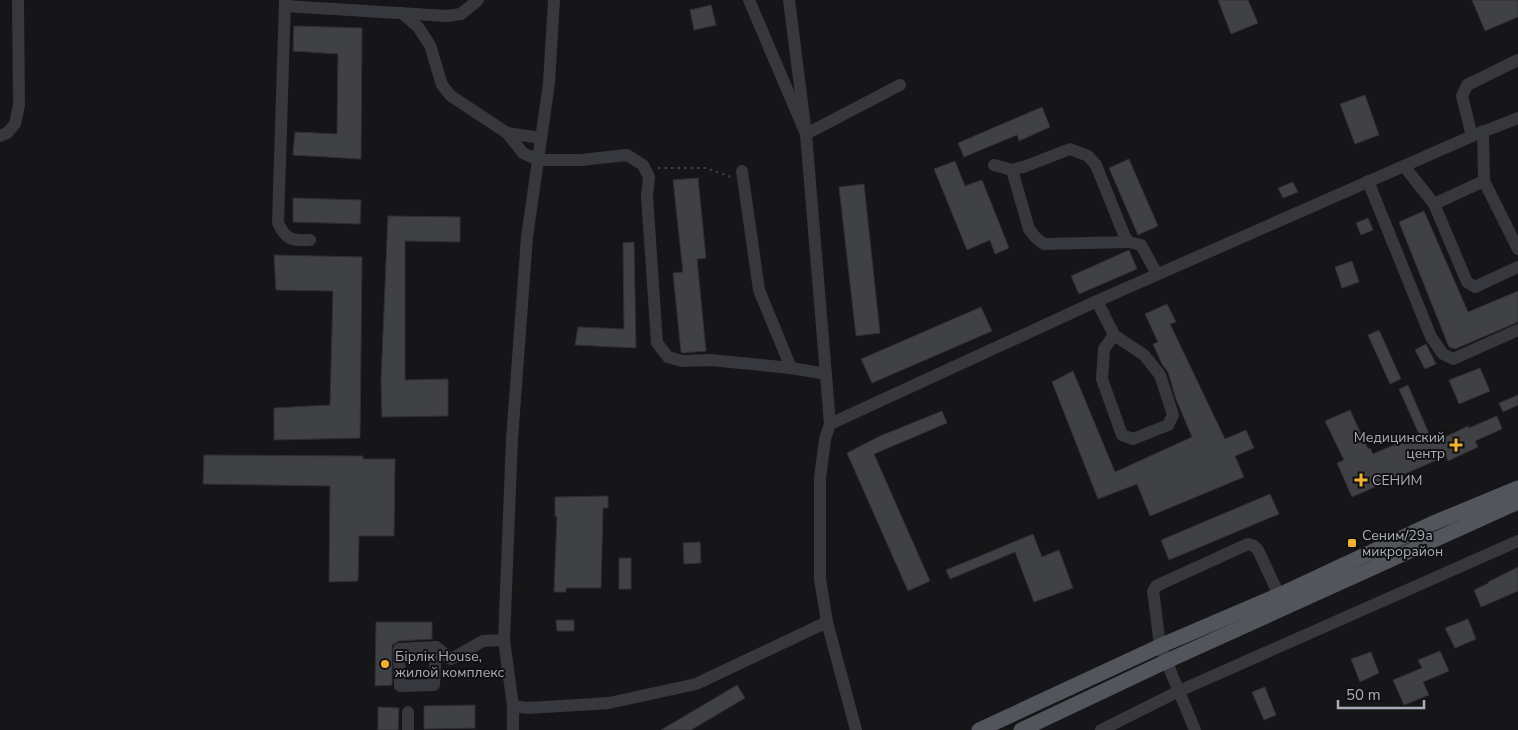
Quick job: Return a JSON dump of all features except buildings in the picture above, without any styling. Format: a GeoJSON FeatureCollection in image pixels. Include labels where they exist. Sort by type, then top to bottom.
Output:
{"type":"FeatureCollection","features":[{"type":"Feature","properties":{"kind":"main road"},"geometry":{"type":"LineString","coordinates":[[1021,730],[1434,531],[1518,488]]}},
{"type":"Feature","properties":{"kind":"main road"},"geometry":{"type":"LineString","coordinates":[[979,730],[1160,646],[1279,595],[1434,531],[1518,502]]}},
{"type":"Feature","properties":{"kind":"street"},"geometry":{"type":"LineString","coordinates":[[0,136],[7,133],[15,124],[19,105],[18,0]]}},
{"type":"Feature","properties":{"kind":"street"},"geometry":{"type":"LineString","coordinates":[[310,240],[298,241],[289,239],[282,232],[278,223],[285,3],[447,16],[461,14],[478,0]]}},
{"type":"Feature","properties":{"kind":"street"},"geometry":{"type":"LineString","coordinates":[[513,730],[513,706],[504,640],[516,367],[527,237],[549,83],[554,0]]}},
{"type":"Feature","properties":{"kind":"street"},"geometry":{"type":"LineString","coordinates":[[749,0],[806,134]]}},
{"type":"Feature","properties":{"kind":"street"},"geometry":{"type":"LineString","coordinates":[[789,0],[806,134],[830,424],[825,439],[820,478],[820,579],[827,622],[856,730]]}},
{"type":"Feature","properties":{"kind":"street"},"geometry":{"type":"LineString","coordinates":[[402,13],[418,27],[430,45],[442,85],[466,106],[507,133],[523,153],[538,160],[581,160],[627,155],[643,165],[649,177],[647,196],[657,343],[668,357],[682,360],[710,360],[791,368],[826,374]]}},
{"type":"Feature","properties":{"kind":"street"},"geometry":{"type":"LineString","coordinates":[[1518,60],[1467,85],[1462,96],[1477,134],[1484,180],[1518,249]]}},
{"type":"Feature","properties":{"kind":"street"},"geometry":{"type":"LineString","coordinates":[[806,134],[900,85]]}},
{"type":"Feature","properties":{"kind":"street"},"geometry":{"type":"LineString","coordinates":[[830,424],[1097,300],[1477,134],[1518,118]]}},
{"type":"Feature","properties":{"kind":"street"},"geometry":{"type":"LineString","coordinates":[[507,133],[541,138]]}},
{"type":"Feature","properties":{"kind":"street"},"geometry":{"type":"LineString","coordinates":[[994,165],[1012,170],[1070,149],[1088,156],[1096,165],[1129,242]]}},
{"type":"Feature","properties":{"kind":"street"},"geometry":{"type":"LineString","coordinates":[[1404,166],[1434,204],[1466,282],[1475,287],[1518,267]]}},
{"type":"Feature","properties":{"kind":"street"},"geometry":{"type":"LineString","coordinates":[[1012,170],[1029,229],[1044,244],[1129,242],[1141,245],[1157,274]]}},
{"type":"Feature","properties":{"kind":"street"},"geometry":{"type":"LineString","coordinates":[[742,177],[759,290],[791,368]]}},
{"type":"Feature","properties":{"kind":"street"},"geometry":{"type":"LineString","coordinates":[[1434,204],[1484,180]]}},
{"type":"Feature","properties":{"kind":"street"},"geometry":{"type":"LineString","coordinates":[[1368,182],[1431,337],[1443,354],[1453,360],[1518,330]]}},
{"type":"Feature","properties":{"kind":"street"},"geometry":{"type":"LineString","coordinates":[[1097,300],[1114,335],[1144,355],[1160,375],[1173,415],[1168,425],[1133,439],[1122,435],[1102,379],[1104,349],[1114,335]]}},
{"type":"Feature","properties":{"kind":"street"},"geometry":{"type":"LineString","coordinates":[[1101,730],[1179,691],[1518,542]]}},
{"type":"Feature","properties":{"kind":"street"},"geometry":{"type":"LineString","coordinates":[[1195,730],[1160,646],[1153,592],[1156,586],[1248,544],[1258,550],[1279,595]]}},
{"type":"Feature","properties":{"kind":"street"},"geometry":{"type":"LineString","coordinates":[[513,706],[528,708],[609,703],[696,684],[827,622]]}},
{"type":"Feature","properties":{"kind":"street"},"geometry":{"type":"LineString","coordinates":[[436,647],[451,659],[483,641],[504,640]]}},
{"type":"Feature","properties":{"kind":"street"},"geometry":{"type":"LineString","coordinates":[[408,712],[408,730]]}},
{"type":"Feature","properties":{"kind":"path"},"geometry":{"type":"LineString","coordinates":[[643,165],[662,168],[706,168],[742,177]]}},
{"type":"Feature","properties":{"kind":"place","name":"Медицинский центр"},"geometry":{"type":"Point","coordinates":[1456,445]}},
{"type":"Feature","properties":{"kind":"place","name":"СЕНИМ"},"geometry":{"type":"Point","coordinates":[1361,480]}},
{"type":"Feature","properties":{"kind":"place","name":"Сеним/29а микрорайон"},"geometry":{"type":"Point","coordinates":[1352,543]}},
{"type":"Feature","properties":{"kind":"place","name":"Бірлік House, жилой комплекс"},"geometry":{"type":"Point","coordinates":[385,664]}}]}
